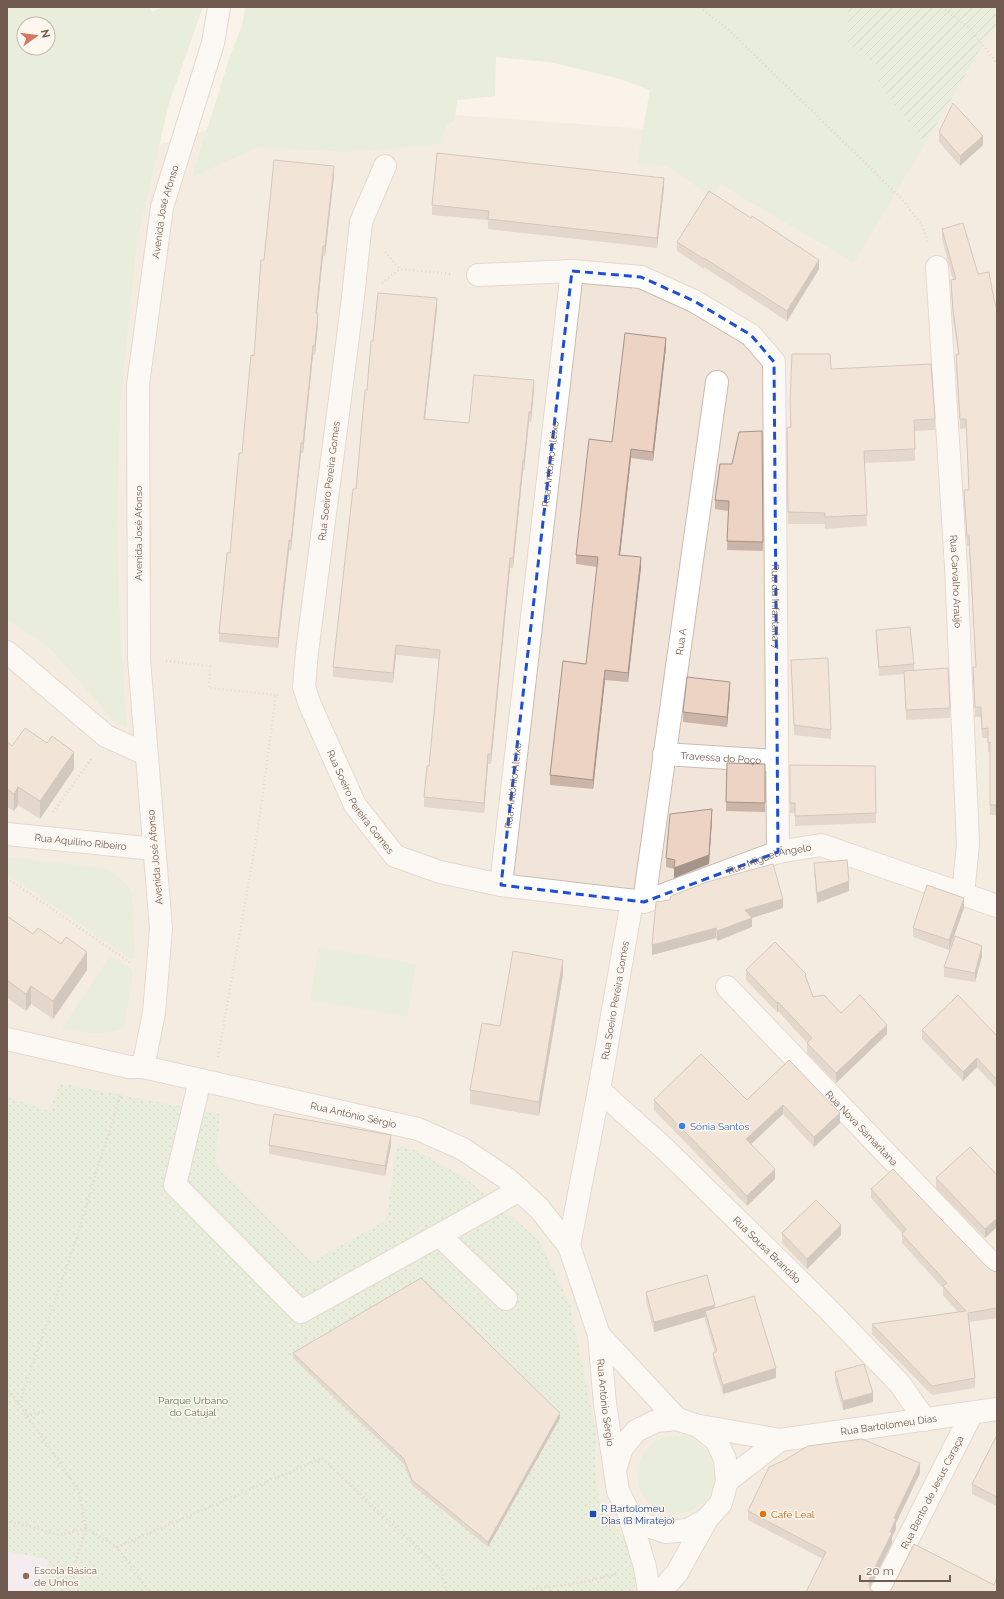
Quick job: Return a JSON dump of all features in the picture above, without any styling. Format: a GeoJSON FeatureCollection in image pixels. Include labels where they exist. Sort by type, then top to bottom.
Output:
{"type":"FeatureCollection","features":[{"type":"Feature","properties":{"kind":"street","name":"Avenida José Afonso"},"geometry":{"type":"LineString","coordinates":[[136,1067],[154,1013],[161,929],[139,659],[138,385],[162,207],[213,43],[219,7]]}},
{"type":"Feature","properties":{"kind":"street","name":"Rua Soeiro Pereira Gomes"},"geometry":{"type":"LineString","coordinates":[[385,166],[361,222],[352,306],[307,652],[304,687],[313,712],[354,805],[395,856],[440,872],[501,885],[638,901],[569,1246]]}},
{"type":"Feature","properties":{"kind":"street","name":"Rua Carvalho Araújo"},"geometry":{"type":"LineString","coordinates":[[937,268],[956,567],[968,844],[963,895]]}},
{"type":"Feature","properties":{"kind":"street"},"geometry":{"type":"LineString","coordinates":[[478,275],[572,271]]}},
{"type":"Feature","properties":{"kind":"street","name":"Rua da Infantaria 7"},"geometry":{"type":"LineString","coordinates":[[572,271],[641,278],[694,301],[751,335],[774,362],[778,852]]}},
{"type":"Feature","properties":{"kind":"street","name":"Rua António Aleixo"},"geometry":{"type":"LineString","coordinates":[[501,885],[572,271]]}},
{"type":"Feature","properties":{"kind":"street","name":"Rua A"},"geometry":{"type":"LineString","coordinates":[[638,901],[664,754],[717,382]]}},
{"type":"Feature","properties":{"kind":"street"},"geometry":{"type":"LineString","coordinates":[[7,652],[106,736],[146,754]]}},
{"type":"Feature","properties":{"kind":"street","name":"Travessa do Poço"},"geometry":{"type":"LineString","coordinates":[[664,754],[777,761]]}},
{"type":"Feature","properties":{"kind":"street","name":"Rua Aquilíno Ribeiro"},"geometry":{"type":"LineString","coordinates":[[7,834],[154,849]]}},
{"type":"Feature","properties":{"kind":"street","name":"Rua Miguel Ângelo"},"geometry":{"type":"LineString","coordinates":[[638,901],[778,852],[821,845],[997,906]]}},
{"type":"Feature","properties":{"kind":"street","name":"Rua Nova Samaritana"},"geometry":{"type":"LineString","coordinates":[[727,987],[997,1268]]}},
{"type":"Feature","properties":{"kind":"street","name":"Rua António Sérgio"},"geometry":{"type":"LineString","coordinates":[[7,1039],[207,1081],[418,1129],[463,1149],[506,1178],[539,1208],[569,1246],[599,1336],[605,1404],[615,1470]]}},
{"type":"Feature","properties":{"kind":"street"},"geometry":{"type":"LineString","coordinates":[[207,1081],[175,1185],[301,1312],[440,1236],[520,1190]]}},
{"type":"Feature","properties":{"kind":"street","name":"Rua Sousa Brandão"},"geometry":{"type":"LineString","coordinates":[[599,1090],[666,1150],[826,1307],[900,1384],[924,1420]]}},
{"type":"Feature","properties":{"kind":"street"},"geometry":{"type":"LineString","coordinates":[[440,1236],[506,1299]]}},
{"type":"Feature","properties":{"kind":"street","name":"Rua António Sérgio"},"geometry":{"type":"LineString","coordinates":[[599,1336],[677,1419]]}},
{"type":"Feature","properties":{"kind":"street","name":"Rua Bartolomeu Dias"},"geometry":{"type":"LineString","coordinates":[[698,1426],[780,1440],[997,1409]]}},
{"type":"Feature","properties":{"kind":"street","name":"Rua Bento de Jesus Caraça"},"geometry":{"type":"LineString","coordinates":[[880,1592],[972,1413]]}},
{"type":"Feature","properties":{"kind":"street"},"geometry":{"type":"LineString","coordinates":[[649,1592],[645,1567],[628,1511],[618,1491],[615,1470],[622,1448],[636,1431],[656,1421],[677,1419],[698,1426],[716,1440],[726,1459],[727,1481],[721,1502],[707,1519],[677,1573],[660,1592]]}},
{"type":"Feature","properties":{"kind":"street","name":"Rua Bartolomeu Dias"},"geometry":{"type":"LineString","coordinates":[[727,1481],[780,1440]]}},
{"type":"Feature","properties":{"kind":"street"},"geometry":{"type":"LineString","coordinates":[[628,1511],[645,1525],[666,1532],[688,1530],[707,1519]]}},
{"type":"Feature","properties":{"kind":"path"},"geometry":{"type":"LineString","coordinates":[[700,7],[732,33],[900,196],[922,225],[937,268]]}},
{"type":"Feature","properties":{"kind":"path"},"geometry":{"type":"LineString","coordinates":[[942,7],[968,27],[997,63]]}},
{"type":"Feature","properties":{"kind":"path"},"geometry":{"type":"LineString","coordinates":[[361,222],[400,269],[478,275]]}},
{"type":"Feature","properties":{"kind":"path"},"geometry":{"type":"LineString","coordinates":[[139,659],[210,666],[208,688],[276,695],[304,687]]}},
{"type":"Feature","properties":{"kind":"path"},"geometry":{"type":"LineString","coordinates":[[207,1081],[258,829],[276,695]]}},
{"type":"Feature","properties":{"kind":"path"},"geometry":{"type":"LineString","coordinates":[[36,836],[106,736]]}},
{"type":"Feature","properties":{"kind":"path"},"geometry":{"type":"LineString","coordinates":[[7,878],[139,968],[158,971]]}},
{"type":"Feature","properties":{"kind":"path"},"geometry":{"type":"LineString","coordinates":[[19,1405],[136,1067]]}},
{"type":"Feature","properties":{"kind":"path"},"geometry":{"type":"LineString","coordinates":[[7,1388],[79,1491],[86,1528],[66,1592]]}},
{"type":"Feature","properties":{"kind":"path"},"geometry":{"type":"LineString","coordinates":[[7,1396],[12,1394]]}},
{"type":"Feature","properties":{"kind":"path"},"geometry":{"type":"LineString","coordinates":[[27,1416],[44,1411]]}},
{"type":"Feature","properties":{"kind":"path"},"geometry":{"type":"LineString","coordinates":[[117,1547],[322,1458],[441,1570],[447,1592]]}},
{"type":"Feature","properties":{"kind":"path"},"geometry":{"type":"LineString","coordinates":[[7,1520],[60,1535],[86,1528],[117,1547],[149,1592]]}},
{"type":"Feature","properties":{"kind":"path"},"geometry":{"type":"LineString","coordinates":[[513,1592],[584,1582],[645,1567]]}},
{"type":"Feature","properties":{"kind":"highlighted area"},"geometry":{"type":"Polygon","coordinates":[[[572,271],[641,277],[694,301],[751,335],[774,362],[778,852],[644,902],[501,885],[572,271]]]}},
{"type":"Feature","properties":{"kind":"shaded area"},"geometry":{"type":"Polygon","coordinates":[[[997,7],[997,1592],[7,1592],[7,620],[47,644],[79,169],[295,103],[672,131],[997,7]]]}},
{"type":"Feature","properties":{"kind":"shaded area","name":"Escola Básica de Unhos"},"geometry":{"type":"Polygon","coordinates":[[[7,1551],[49,1560],[40,1592],[7,1592],[7,1551]]]}},
{"type":"Feature","properties":{"kind":"green space"},"geometry":{"type":"Polygon","coordinates":[[[7,7],[150,7],[152,12],[163,7],[203,7],[169,103],[137,240],[120,406],[117,522],[120,635],[127,728],[116,723],[47,645],[7,620],[7,7]]]}},
{"type":"Feature","properties":{"kind":"green space"},"geometry":{"type":"Polygon","coordinates":[[[245,7],[850,7],[848,10],[848,43],[881,68],[877,81],[925,144],[854,263],[720,184],[713,198],[667,166],[637,163],[650,90],[617,78],[549,62],[496,57],[495,96],[457,100],[455,120],[446,126],[441,144],[349,152],[259,147],[192,177],[230,56],[242,26],[245,7]]]}},
{"type":"Feature","properties":{"kind":"green space"},"geometry":{"type":"Polygon","coordinates":[[[850,7],[997,7],[997,26],[990,32],[925,144],[877,81],[881,68],[848,43],[848,10],[850,7]]]}},
{"type":"Feature","properties":{"kind":"green space"},"geometry":{"type":"Polygon","coordinates":[[[7,857],[104,869],[118,876],[132,893],[135,958],[131,959],[7,874],[7,857]]]}},
{"type":"Feature","properties":{"kind":"green space"},"geometry":{"type":"Polygon","coordinates":[[[319,947],[416,964],[407,1017],[310,1000],[319,947]]]}},
{"type":"Feature","properties":{"kind":"green space"},"geometry":{"type":"Polygon","coordinates":[[[110,956],[131,968],[133,973],[124,1027],[111,1032],[102,1033],[85,1033],[62,1028],[110,956]]]}},
{"type":"Feature","properties":{"kind":"green space","name":"Parque Urbano do Catujal"},"geometry":{"type":"Polygon","coordinates":[[[60,1083],[220,1114],[215,1164],[312,1262],[386,1220],[397,1145],[418,1151],[468,1180],[538,1239],[570,1304],[596,1432],[595,1460],[599,1501],[626,1542],[635,1566],[635,1592],[40,1592],[49,1560],[7,1551],[7,1097],[49,1111],[60,1083]]]}},
{"type":"Feature","properties":{"kind":"green space"},"geometry":{"type":"Polygon","coordinates":[[[676,1436],[691,1439],[704,1447],[712,1460],[715,1475],[712,1490],[704,1503],[691,1511],[676,1514],[661,1511],[648,1503],[640,1490],[637,1475],[640,1460],[648,1447],[661,1439],[676,1436]]]}},
{"type":"Feature","properties":{"kind":"building"},"geometry":{"type":"Polygon","coordinates":[[[953,103],[983,136],[960,156],[939,132],[953,103]]]}},
{"type":"Feature","properties":{"kind":"building"},"geometry":{"type":"Polygon","coordinates":[[[437,153],[664,178],[657,238],[488,219],[489,211],[432,205],[437,153]]]}},
{"type":"Feature","properties":{"kind":"building"},"geometry":{"type":"Polygon","coordinates":[[[274,160],[334,166],[325,246],[323,246],[316,313],[318,313],[315,345],[313,345],[303,443],[301,443],[291,541],[289,540],[278,638],[219,633],[227,553],[230,553],[239,453],[242,453],[251,355],[254,356],[261,260],[264,260],[274,160]]]}},
{"type":"Feature","properties":{"kind":"building"},"geometry":{"type":"Polygon","coordinates":[[[709,191],[751,218],[752,216],[819,260],[787,311],[677,242],[709,191]]]}},
{"type":"Feature","properties":{"kind":"building"},"geometry":{"type":"Polygon","coordinates":[[[963,223],[978,274],[989,272],[997,310],[997,835],[996,805],[990,805],[990,742],[988,743],[988,728],[982,729],[981,707],[975,707],[973,667],[976,667],[969,536],[967,536],[964,490],[969,490],[966,419],[960,419],[956,355],[959,354],[953,310],[951,280],[956,279],[942,229],[963,223]]]}},
{"type":"Feature","properties":{"kind":"building"},"geometry":{"type":"Polygon","coordinates":[[[378,293],[437,298],[424,419],[469,423],[474,375],[534,380],[531,412],[529,412],[523,460],[513,558],[510,558],[491,754],[488,754],[484,803],[424,797],[427,766],[429,766],[440,650],[396,645],[393,673],[333,667],[353,489],[356,489],[365,390],[367,390],[371,341],[373,341],[378,293]]]}},
{"type":"Feature","properties":{"kind":"building"},"geometry":{"type":"Polygon","coordinates":[[[625,333],[666,338],[653,452],[631,449],[619,555],[641,557],[628,673],[605,670],[593,780],[550,775],[563,661],[586,664],[598,557],[576,555],[589,439],[612,442],[625,333]]]}},
{"type":"Feature","properties":{"kind":"building"},"geometry":{"type":"Polygon","coordinates":[[[792,354],[830,354],[831,369],[931,364],[935,419],[914,420],[915,449],[864,451],[867,515],[825,517],[825,513],[788,512],[787,428],[791,427],[790,402],[792,354]]]}},
{"type":"Feature","properties":{"kind":"building"},"geometry":{"type":"Polygon","coordinates":[[[762,431],[763,542],[727,541],[729,501],[715,500],[720,464],[732,464],[739,432],[762,431]]]}},
{"type":"Feature","properties":{"kind":"building"},"geometry":{"type":"Polygon","coordinates":[[[910,627],[914,664],[879,667],[876,630],[910,627]]]}},
{"type":"Feature","properties":{"kind":"building"},"geometry":{"type":"Polygon","coordinates":[[[828,658],[831,730],[794,725],[791,660],[828,658]]]}},
{"type":"Feature","properties":{"kind":"building"},"geometry":{"type":"Polygon","coordinates":[[[948,668],[950,708],[906,710],[904,671],[948,668]]]}},
{"type":"Feature","properties":{"kind":"building"},"geometry":{"type":"Polygon","coordinates":[[[687,677],[730,682],[727,717],[683,712],[687,677]]]}},
{"type":"Feature","properties":{"kind":"building"},"geometry":{"type":"Polygon","coordinates":[[[25,728],[47,743],[52,736],[74,752],[40,801],[18,787],[14,794],[7,789],[7,742],[12,746],[25,728]]]}},
{"type":"Feature","properties":{"kind":"building"},"geometry":{"type":"Polygon","coordinates":[[[727,763],[765,764],[765,803],[726,802],[727,763]]]}},
{"type":"Feature","properties":{"kind":"building"},"geometry":{"type":"Polygon","coordinates":[[[790,765],[875,766],[876,813],[795,816],[795,803],[790,803],[790,765]]]}},
{"type":"Feature","properties":{"kind":"building"},"geometry":{"type":"Polygon","coordinates":[[[712,809],[709,855],[674,868],[675,860],[666,858],[670,814],[712,809]]]}},
{"type":"Feature","properties":{"kind":"building"},"geometry":{"type":"Polygon","coordinates":[[[847,860],[849,881],[817,893],[814,863],[847,860]]]}},
{"type":"Feature","properties":{"kind":"building"},"geometry":{"type":"Polygon","coordinates":[[[773,864],[783,899],[745,910],[752,918],[717,931],[716,928],[652,945],[656,902],[670,900],[671,896],[707,882],[773,864]]]}},
{"type":"Feature","properties":{"kind":"building"},"geometry":{"type":"Polygon","coordinates":[[[927,885],[964,898],[949,940],[913,928],[927,885]]]}},
{"type":"Feature","properties":{"kind":"building"},"geometry":{"type":"Polygon","coordinates":[[[7,916],[33,934],[38,928],[61,944],[66,937],[87,952],[53,1001],[31,986],[26,994],[7,980],[7,916]]]}},
{"type":"Feature","properties":{"kind":"building"},"geometry":{"type":"Polygon","coordinates":[[[955,936],[982,946],[975,973],[944,967],[955,936]]]}},
{"type":"Feature","properties":{"kind":"building"},"geometry":{"type":"Polygon","coordinates":[[[775,942],[806,974],[805,975],[813,997],[824,995],[841,1013],[860,995],[887,1025],[836,1073],[807,1043],[812,1038],[746,970],[775,942]]]}},
{"type":"Feature","properties":{"kind":"building"},"geometry":{"type":"Polygon","coordinates":[[[513,951],[563,960],[539,1102],[470,1090],[482,1023],[500,1026],[513,951]]]}},
{"type":"Feature","properties":{"kind":"building"},"geometry":{"type":"Polygon","coordinates":[[[958,995],[997,1036],[997,1080],[977,1058],[963,1072],[922,1030],[958,995]]]}},
{"type":"Feature","properties":{"kind":"building"},"geometry":{"type":"Polygon","coordinates":[[[701,1054],[747,1100],[789,1060],[840,1113],[814,1137],[783,1105],[746,1139],[775,1169],[747,1196],[654,1100],[701,1054]]]}},
{"type":"Feature","properties":{"kind":"building"},"geometry":{"type":"Polygon","coordinates":[[[274,1114],[391,1135],[385,1166],[269,1145],[274,1114]]]}},
{"type":"Feature","properties":{"kind":"building"},"geometry":{"type":"Polygon","coordinates":[[[970,1147],[997,1175],[997,1218],[985,1229],[936,1178],[970,1147]]]}},
{"type":"Feature","properties":{"kind":"building"},"geometry":{"type":"Polygon","coordinates":[[[893,1169],[988,1268],[997,1272],[997,1308],[968,1313],[975,1378],[932,1386],[872,1324],[966,1311],[943,1286],[947,1283],[902,1234],[906,1229],[871,1189],[893,1169]]]}},
{"type":"Feature","properties":{"kind":"building"},"geometry":{"type":"Polygon","coordinates":[[[816,1200],[841,1225],[807,1259],[782,1233],[816,1200]]]}},
{"type":"Feature","properties":{"kind":"building"},"geometry":{"type":"Polygon","coordinates":[[[707,1275],[715,1305],[654,1322],[646,1292],[707,1275]]]}},
{"type":"Feature","properties":{"kind":"building"},"geometry":{"type":"Polygon","coordinates":[[[421,1278],[560,1413],[488,1542],[412,1480],[404,1459],[293,1353],[421,1278]]]}},
{"type":"Feature","properties":{"kind":"building"},"geometry":{"type":"Polygon","coordinates":[[[754,1296],[776,1368],[723,1385],[713,1353],[717,1351],[705,1311],[754,1296]]]}},
{"type":"Feature","properties":{"kind":"building"},"geometry":{"type":"Polygon","coordinates":[[[864,1364],[873,1393],[843,1401],[835,1372],[864,1364]]]}},
{"type":"Feature","properties":{"kind":"building"},"geometry":{"type":"Polygon","coordinates":[[[997,1435],[997,1497],[972,1484],[997,1435]]]}},
{"type":"Feature","properties":{"kind":"building"},"geometry":{"type":"Polygon","coordinates":[[[862,1439],[920,1463],[894,1518],[896,1519],[890,1532],[892,1533],[870,1577],[870,1589],[874,1592],[806,1592],[826,1552],[748,1511],[769,1467],[785,1460],[808,1446],[862,1439]]]}},
{"type":"Feature","properties":{"kind":"building"},"geometry":{"type":"Polygon","coordinates":[[[914,1544],[994,1585],[997,1577],[997,1592],[889,1592],[914,1544]]]}},
{"type":"Feature","properties":{"kind":"place","name":"Sónia Santos"},"geometry":{"type":"Point","coordinates":[682,1126]}},
{"type":"Feature","properties":{"kind":"place","name":"R Bartolomeu Dias (B Miratejo)"},"geometry":{"type":"Point","coordinates":[593,1514]}},
{"type":"Feature","properties":{"kind":"place","name":"Café Leal"},"geometry":{"type":"Point","coordinates":[763,1514]}},
{"type":"Feature","properties":{"kind":"place","name":"Escola Básica de Unhos"},"geometry":{"type":"Point","coordinates":[26,1576]}}]}
